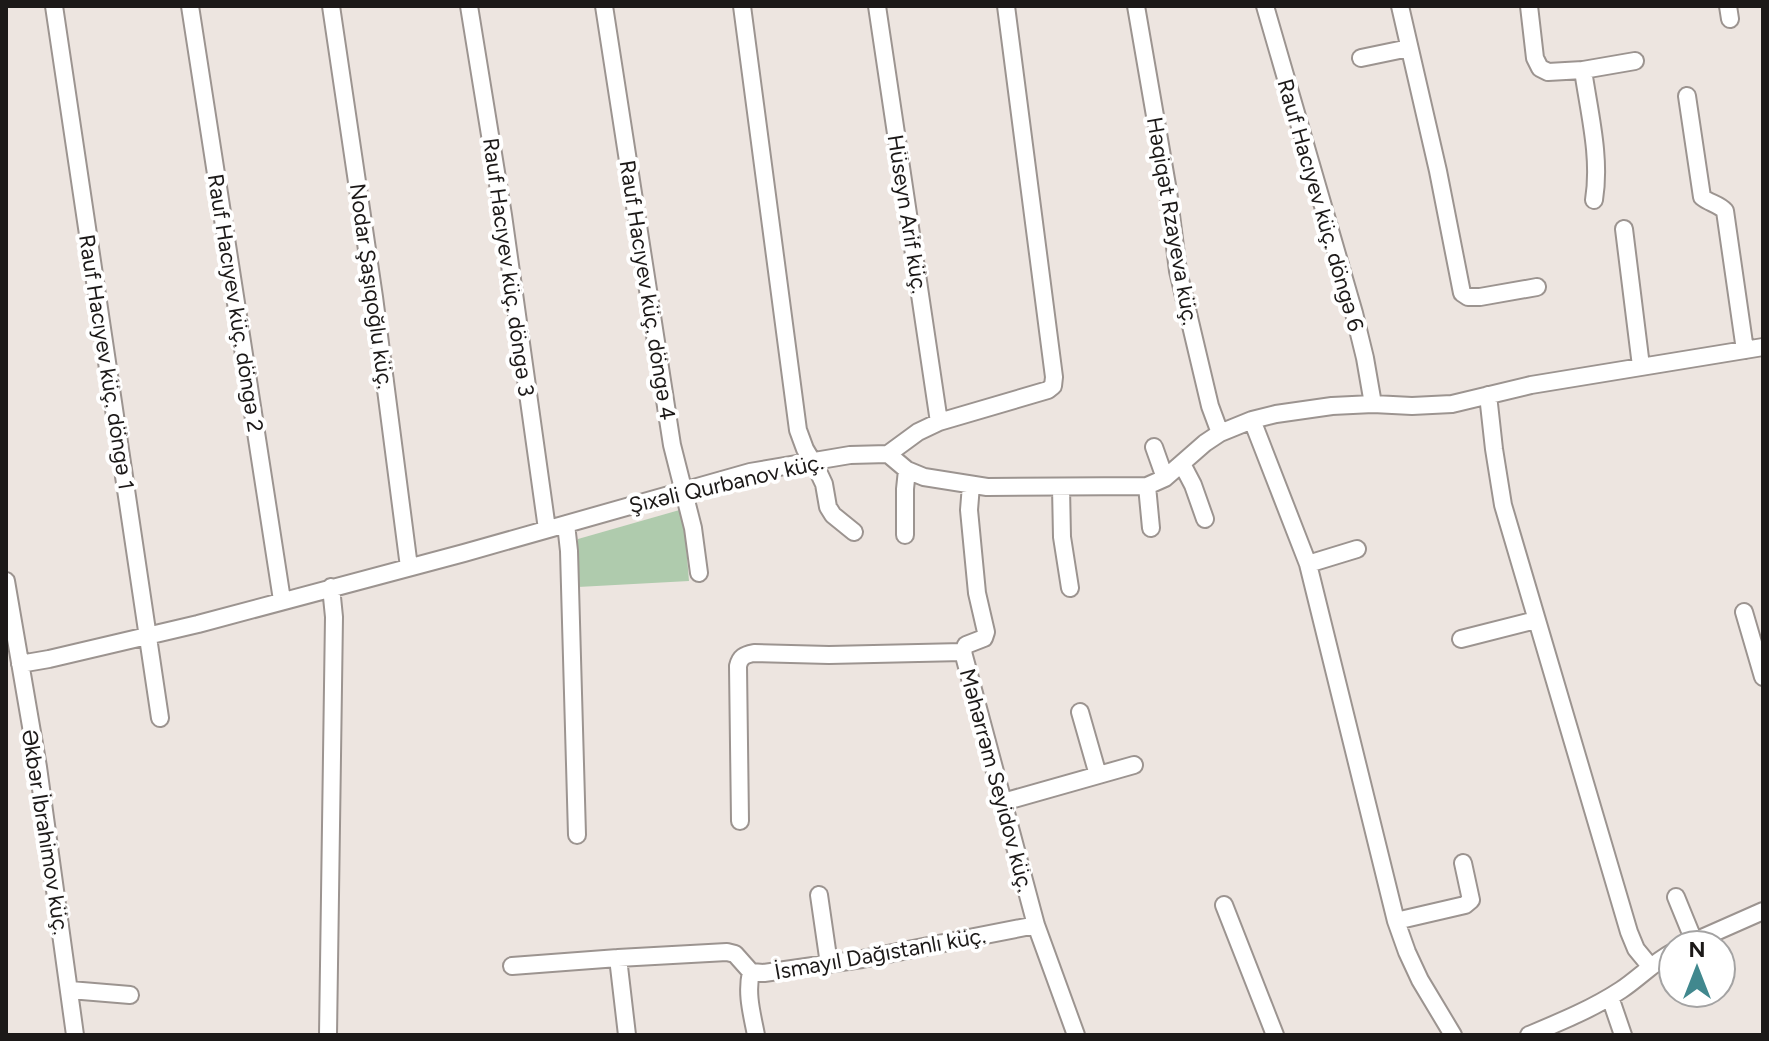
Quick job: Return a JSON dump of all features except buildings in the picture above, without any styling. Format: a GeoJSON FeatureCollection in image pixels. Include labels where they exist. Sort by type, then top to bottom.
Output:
{"type":"FeatureCollection","features":[{"type":"Feature","properties":{"kind":"street","name":"Rauf Hacıyev küç. döngə 1"},"geometry":{"type":"LineString","coordinates":[[54,6],[160,718]]}},
{"type":"Feature","properties":{"kind":"street","name":"Rauf Hacıyev küç. döngə 2"},"geometry":{"type":"LineString","coordinates":[[190,6],[282,600]]}},
{"type":"Feature","properties":{"kind":"street","name":"Nodar Şaşıqoğlu küç."},"geometry":{"type":"LineString","coordinates":[[331,6],[374,297],[409,567]]}},
{"type":"Feature","properties":{"kind":"street","name":"Rauf Hacıyev küç. döngə 3"},"geometry":{"type":"LineString","coordinates":[[469,6],[503,215],[547,529]]}},
{"type":"Feature","properties":{"kind":"street","name":"Rauf Hacıyev küç. döngə 4"},"geometry":{"type":"LineString","coordinates":[[604,6],[672,445],[693,528],[699,573]]}},
{"type":"Feature","properties":{"kind":"street"},"geometry":{"type":"LineString","coordinates":[[742,6],[798,430],[824,484],[828,507],[854,532]]}},
{"type":"Feature","properties":{"kind":"street","name":"Hüseyn Arif küç."},"geometry":{"type":"LineString","coordinates":[[877,6],[939,422]]}},
{"type":"Feature","properties":{"kind":"street"},"geometry":{"type":"LineString","coordinates":[[1006,6],[1053,386],[939,422],[918,432],[888,454],[907,470],[924,477],[1003,488],[1147,486],[1165,478],[1220,433],[1276,414],[1373,404],[1452,404],[1641,366],[1763,347]]}},
{"type":"Feature","properties":{"kind":"street","name":"Həqiqət Rzayeva küç."},"geometry":{"type":"LineString","coordinates":[[1136,6],[1166,177],[1178,271],[1210,406],[1220,433]]}},
{"type":"Feature","properties":{"kind":"street","name":"Rauf Hacıyev küç. döngə 6"},"geometry":{"type":"LineString","coordinates":[[1265,6],[1354,313],[1373,404]]}},
{"type":"Feature","properties":{"kind":"street"},"geometry":{"type":"LineString","coordinates":[[1400,6],[1462,293],[1468,297],[1480,297],[1537,287]]}},
{"type":"Feature","properties":{"kind":"street"},"geometry":{"type":"LineString","coordinates":[[1529,6],[1535,58],[1540,68],[1548,72],[1583,70],[1635,61]]}},
{"type":"Feature","properties":{"kind":"street"},"geometry":{"type":"LineString","coordinates":[[1361,58],[1409,48]]}},
{"type":"Feature","properties":{"kind":"street"},"geometry":{"type":"LineString","coordinates":[[1583,70],[1597,164],[1594,200]]}},
{"type":"Feature","properties":{"kind":"street"},"geometry":{"type":"LineString","coordinates":[[1687,96],[1702,197],[1725,211],[1745,350]]}},
{"type":"Feature","properties":{"kind":"street"},"geometry":{"type":"LineString","coordinates":[[1624,229],[1641,366]]}},
{"type":"Feature","properties":{"kind":"street"},"geometry":{"type":"LineString","coordinates":[[1488,395],[1503,505],[1629,932],[1636,949],[1650,966]]}},
{"type":"Feature","properties":{"kind":"street"},"geometry":{"type":"LineString","coordinates":[[1252,420],[1308,564],[1396,921],[1420,980],[1453,1035]]}},
{"type":"Feature","properties":{"kind":"street"},"geometry":{"type":"LineString","coordinates":[[1154,447],[1165,478]]}},
{"type":"Feature","properties":{"kind":"street","name":"Şıxəli Qurbanov küç."},"geometry":{"type":"LineString","coordinates":[[20,664],[198,624],[750,472],[811,460],[888,454]]}},
{"type":"Feature","properties":{"kind":"street"},"geometry":{"type":"LineString","coordinates":[[1182,464],[1205,519]]}},
{"type":"Feature","properties":{"kind":"street"},"geometry":{"type":"LineString","coordinates":[[905,535],[907,470]]}},
{"type":"Feature","properties":{"kind":"street","name":"Məhərrəm Seyidov küç."},"geometry":{"type":"LineString","coordinates":[[971,485],[969,510],[975,579],[986,632],[984,638],[966,645],[963,652],[1036,925],[1076,1035]]}},
{"type":"Feature","properties":{"kind":"street"},"geometry":{"type":"LineString","coordinates":[[1147,486],[1151,528]]}},
{"type":"Feature","properties":{"kind":"street"},"geometry":{"type":"LineString","coordinates":[[1061,487],[1062,537],[1070,588]]}},
{"type":"Feature","properties":{"kind":"street"},"geometry":{"type":"LineString","coordinates":[[566,524],[577,835]]}},
{"type":"Feature","properties":{"kind":"street"},"geometry":{"type":"LineString","coordinates":[[1308,564],[1357,549]]}},
{"type":"Feature","properties":{"kind":"street","name":"Əkbər İbrahimov küç."},"geometry":{"type":"LineString","coordinates":[[6,581],[38,767],[75,1035]]}},
{"type":"Feature","properties":{"kind":"street"},"geometry":{"type":"LineString","coordinates":[[328,1035],[334,617],[331,587]]}},
{"type":"Feature","properties":{"kind":"street"},"geometry":{"type":"LineString","coordinates":[[1744,612],[1763,677]]}},
{"type":"Feature","properties":{"kind":"street"},"geometry":{"type":"LineString","coordinates":[[1461,639],[1536,620]]}},
{"type":"Feature","properties":{"kind":"street"},"geometry":{"type":"LineString","coordinates":[[740,821],[738,666],[745,655],[963,652]]}},
{"type":"Feature","properties":{"kind":"street"},"geometry":{"type":"LineString","coordinates":[[6,696],[24,691]]}},
{"type":"Feature","properties":{"kind":"street"},"geometry":{"type":"LineString","coordinates":[[1080,712],[1098,775]]}},
{"type":"Feature","properties":{"kind":"street"},"geometry":{"type":"LineString","coordinates":[[1003,802],[1134,765]]}},
{"type":"Feature","properties":{"kind":"street"},"geometry":{"type":"LineString","coordinates":[[1396,921],[1465,905],[1471,900],[1463,863]]}},
{"type":"Feature","properties":{"kind":"street"},"geometry":{"type":"LineString","coordinates":[[819,895],[829,964]]}},
{"type":"Feature","properties":{"kind":"street"},"geometry":{"type":"LineString","coordinates":[[1676,897],[1686,929]]}},
{"type":"Feature","properties":{"kind":"street"},"geometry":{"type":"LineString","coordinates":[[1224,905],[1275,1035]]}},
{"type":"Feature","properties":{"kind":"street"},"geometry":{"type":"LineString","coordinates":[[1722,929],[1763,911]]}},
{"type":"Feature","properties":{"kind":"street","name":"İsmayıl Dağıstanlı küç."},"geometry":{"type":"LineString","coordinates":[[512,966],[727,952],[735,954],[751,972],[764,973],[829,964],[1036,925]]}},
{"type":"Feature","properties":{"kind":"street"},"geometry":{"type":"LineString","coordinates":[[618,958],[627,1035]]}},
{"type":"Feature","properties":{"kind":"street"},"geometry":{"type":"LineString","coordinates":[[1529,1035],[1610,997],[1657,962]]}},
{"type":"Feature","properties":{"kind":"street"},"geometry":{"type":"LineString","coordinates":[[751,972],[748,984],[756,1035]]}},
{"type":"Feature","properties":{"kind":"street"},"geometry":{"type":"LineString","coordinates":[[70,990],[130,995]]}},
{"type":"Feature","properties":{"kind":"street"},"geometry":{"type":"LineString","coordinates":[[1610,997],[1623,1035]]}},
{"type":"Feature","properties":{"kind":"green space"},"geometry":{"type":"Polygon","coordinates":[[[683,509],[689,581],[578,587],[578,539],[683,509]]]}}]}
